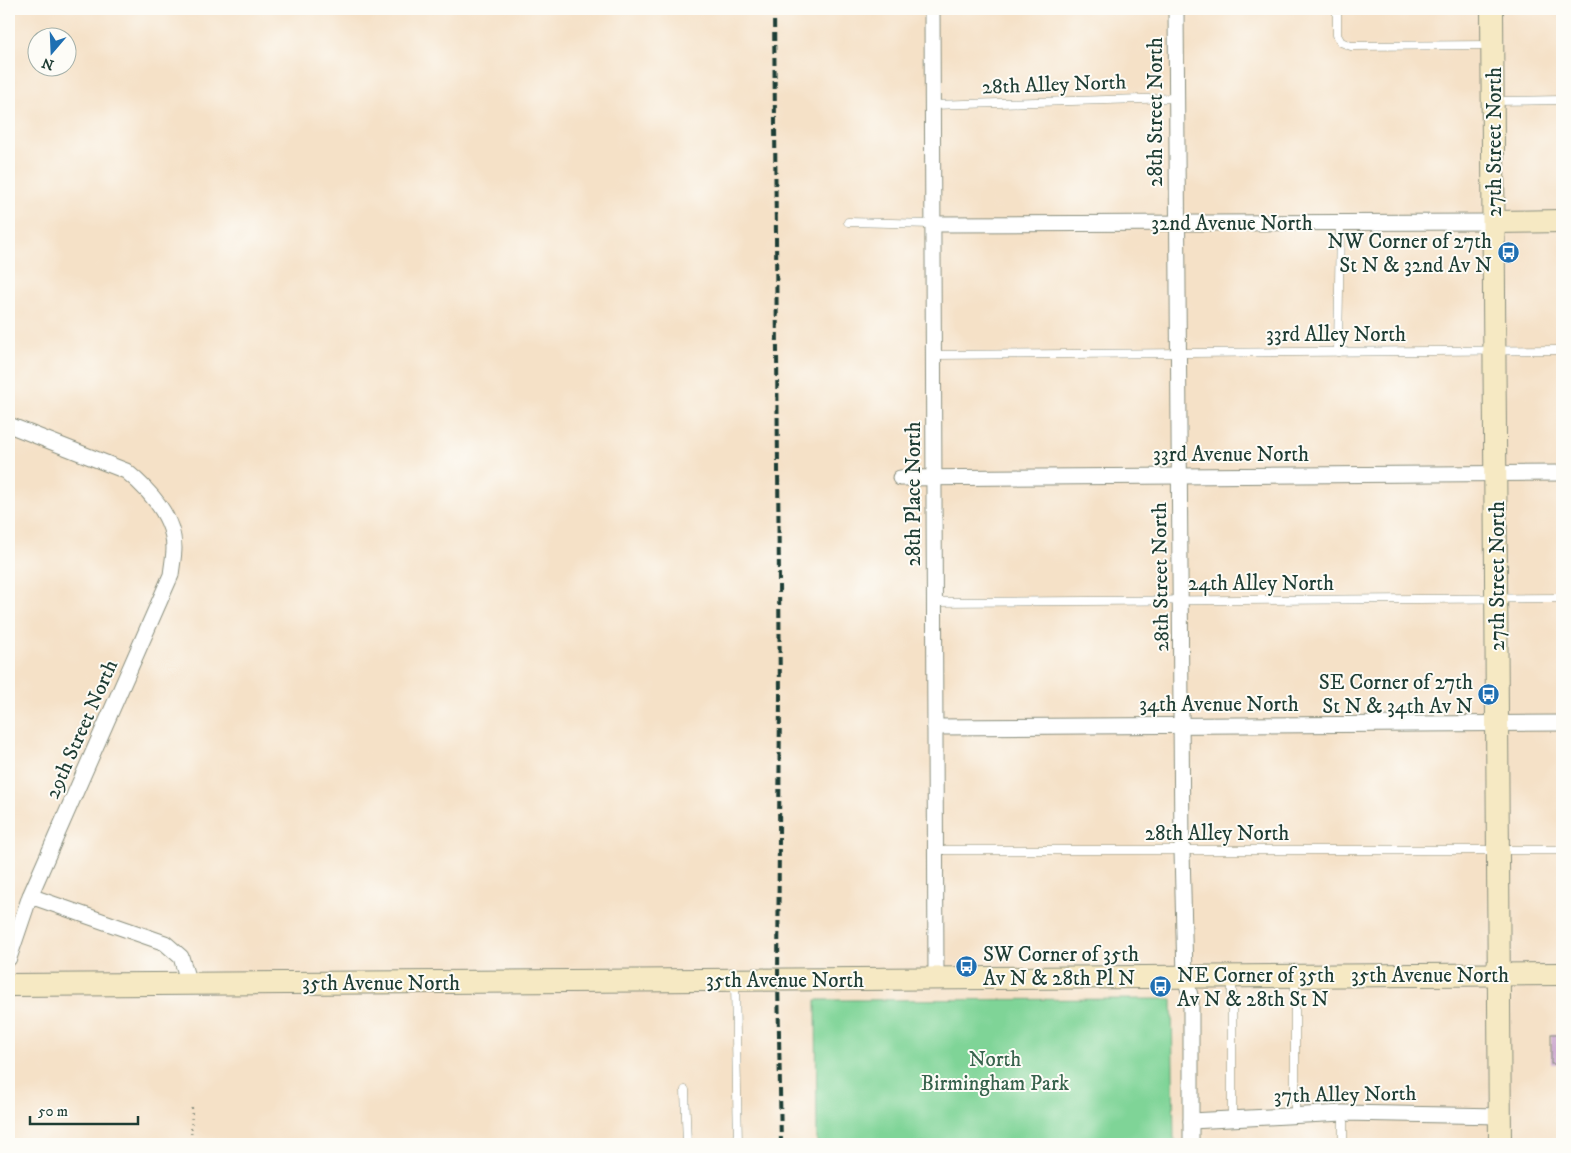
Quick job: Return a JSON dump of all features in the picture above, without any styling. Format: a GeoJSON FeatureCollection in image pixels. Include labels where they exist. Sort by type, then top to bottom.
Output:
{"type":"FeatureCollection","features":[{"type":"Feature","properties":{"kind":"street","name":"28th Place North"},"geometry":{"type":"LineString","coordinates":[[932,9],[936,978]]}},
{"type":"Feature","properties":{"kind":"street","name":"28th Street North"},"geometry":{"type":"LineString","coordinates":[[1176,9],[1183,725],[1182,850],[1185,977],[1191,999],[1191,1144]]}},
{"type":"Feature","properties":{"kind":"street","name":"27th Street North"},"geometry":{"type":"LineString","coordinates":[[1492,9],[1500,1144]]}},
{"type":"Feature","properties":{"kind":"street","name":"32nd Avenue North"},"geometry":{"type":"LineString","coordinates":[[933,224],[1562,221]]}},
{"type":"Feature","properties":{"kind":"street","name":"29th Street North"},"geometry":{"type":"LineString","coordinates":[[9,425],[126,471],[137,480],[167,515],[174,547],[170,575],[30,896],[9,958]]}},
{"type":"Feature","properties":{"kind":"street","name":"33rd Avenue North"},"geometry":{"type":"LineString","coordinates":[[900,478],[1562,473]]}},
{"type":"Feature","properties":{"kind":"street","name":"34th Avenue North"},"geometry":{"type":"LineString","coordinates":[[935,727],[1562,723]]}},
{"type":"Feature","properties":{"kind":"street"},"geometry":{"type":"LineString","coordinates":[[30,896],[165,942],[181,957],[189,984]]}},
{"type":"Feature","properties":{"kind":"street","name":"35th Avenue North"},"geometry":{"type":"LineString","coordinates":[[9,986],[1562,974]]}},
{"type":"Feature","properties":{"kind":"street","name":"37th Alley North"},"geometry":{"type":"LineString","coordinates":[[1191,1121],[1343,1113],[1500,1116]]}},
{"type":"Feature","properties":{"kind":"lane"},"geometry":{"type":"LineString","coordinates":[[1337,9],[1337,35],[1340,42],[1351,46],[1493,45]]}},
{"type":"Feature","properties":{"kind":"lane","name":"28th Alley North"},"geometry":{"type":"LineString","coordinates":[[932,105],[1177,98]]}},
{"type":"Feature","properties":{"kind":"lane"},"geometry":{"type":"LineString","coordinates":[[1493,100],[1562,100]]}},
{"type":"Feature","properties":{"kind":"lane"},"geometry":{"type":"LineString","coordinates":[[848,222],[933,224]]}},
{"type":"Feature","properties":{"kind":"lane"},"geometry":{"type":"LineString","coordinates":[[1338,352],[1340,222]]}},
{"type":"Feature","properties":{"kind":"lane","name":"33rd Alley North"},"geometry":{"type":"LineString","coordinates":[[1178,353],[1562,350]]}},
{"type":"Feature","properties":{"kind":"lane"},"geometry":{"type":"LineString","coordinates":[[933,355],[1178,353]]}},
{"type":"Feature","properties":{"kind":"lane"},"geometry":{"type":"LineString","coordinates":[[1497,598],[1562,598]]}},
{"type":"Feature","properties":{"kind":"lane","name":"24th Alley North"},"geometry":{"type":"LineString","coordinates":[[934,602],[1497,598]]}},
{"type":"Feature","properties":{"kind":"lane","name":"28th Alley North"},"geometry":{"type":"LineString","coordinates":[[936,850],[1562,850]]}},
{"type":"Feature","properties":{"kind":"lane"},"geometry":{"type":"LineString","coordinates":[[1232,976],[1232,1119]]}},
{"type":"Feature","properties":{"kind":"lane"},"geometry":{"type":"LineString","coordinates":[[1295,976],[1295,1116]]}},
{"type":"Feature","properties":{"kind":"lane"},"geometry":{"type":"LineString","coordinates":[[735,980],[738,1144]]}},
{"type":"Feature","properties":{"kind":"lane"},"geometry":{"type":"LineString","coordinates":[[684,1090],[687,1144]]}},
{"type":"Feature","properties":{"kind":"lane"},"geometry":{"type":"LineString","coordinates":[[1343,1113],[1343,1144]]}},
{"type":"Feature","properties":{"kind":"path"},"geometry":{"type":"LineString","coordinates":[[191,1144],[192,1104]]}},
{"type":"Feature","properties":{"kind":"green space","name":"North Birmingham Park"},"geometry":{"type":"Polygon","coordinates":[[[1172,999],[1174,1144],[817,1144],[816,1000],[1172,999]]]}},
{"type":"Feature","properties":{"kind":"building"},"geometry":{"type":"Polygon","coordinates":[[[1551,1034],[1562,1034],[1562,1064],[1551,1064],[1551,1034]]]}},
{"type":"Feature","properties":{"kind":"railway"},"geometry":{"type":"LineString","coordinates":[[774,9],[780,695],[778,980],[781,1144]]}},
{"type":"Feature","properties":{"kind":"place","name":"NW Corner of 27th St N & 32nd Av N"},"geometry":{"type":"Point","coordinates":[1508,253]}},
{"type":"Feature","properties":{"kind":"place","name":"SE Corner of 27th St N & 34th Av N"},"geometry":{"type":"Point","coordinates":[1489,694]}},
{"type":"Feature","properties":{"kind":"place","name":"SW Corner of 35th Av N & 28th Pl N"},"geometry":{"type":"Point","coordinates":[967,966]}},
{"type":"Feature","properties":{"kind":"place","name":"NE Corner of 35th Av N & 28th St N"},"geometry":{"type":"Point","coordinates":[1161,987]}}]}
